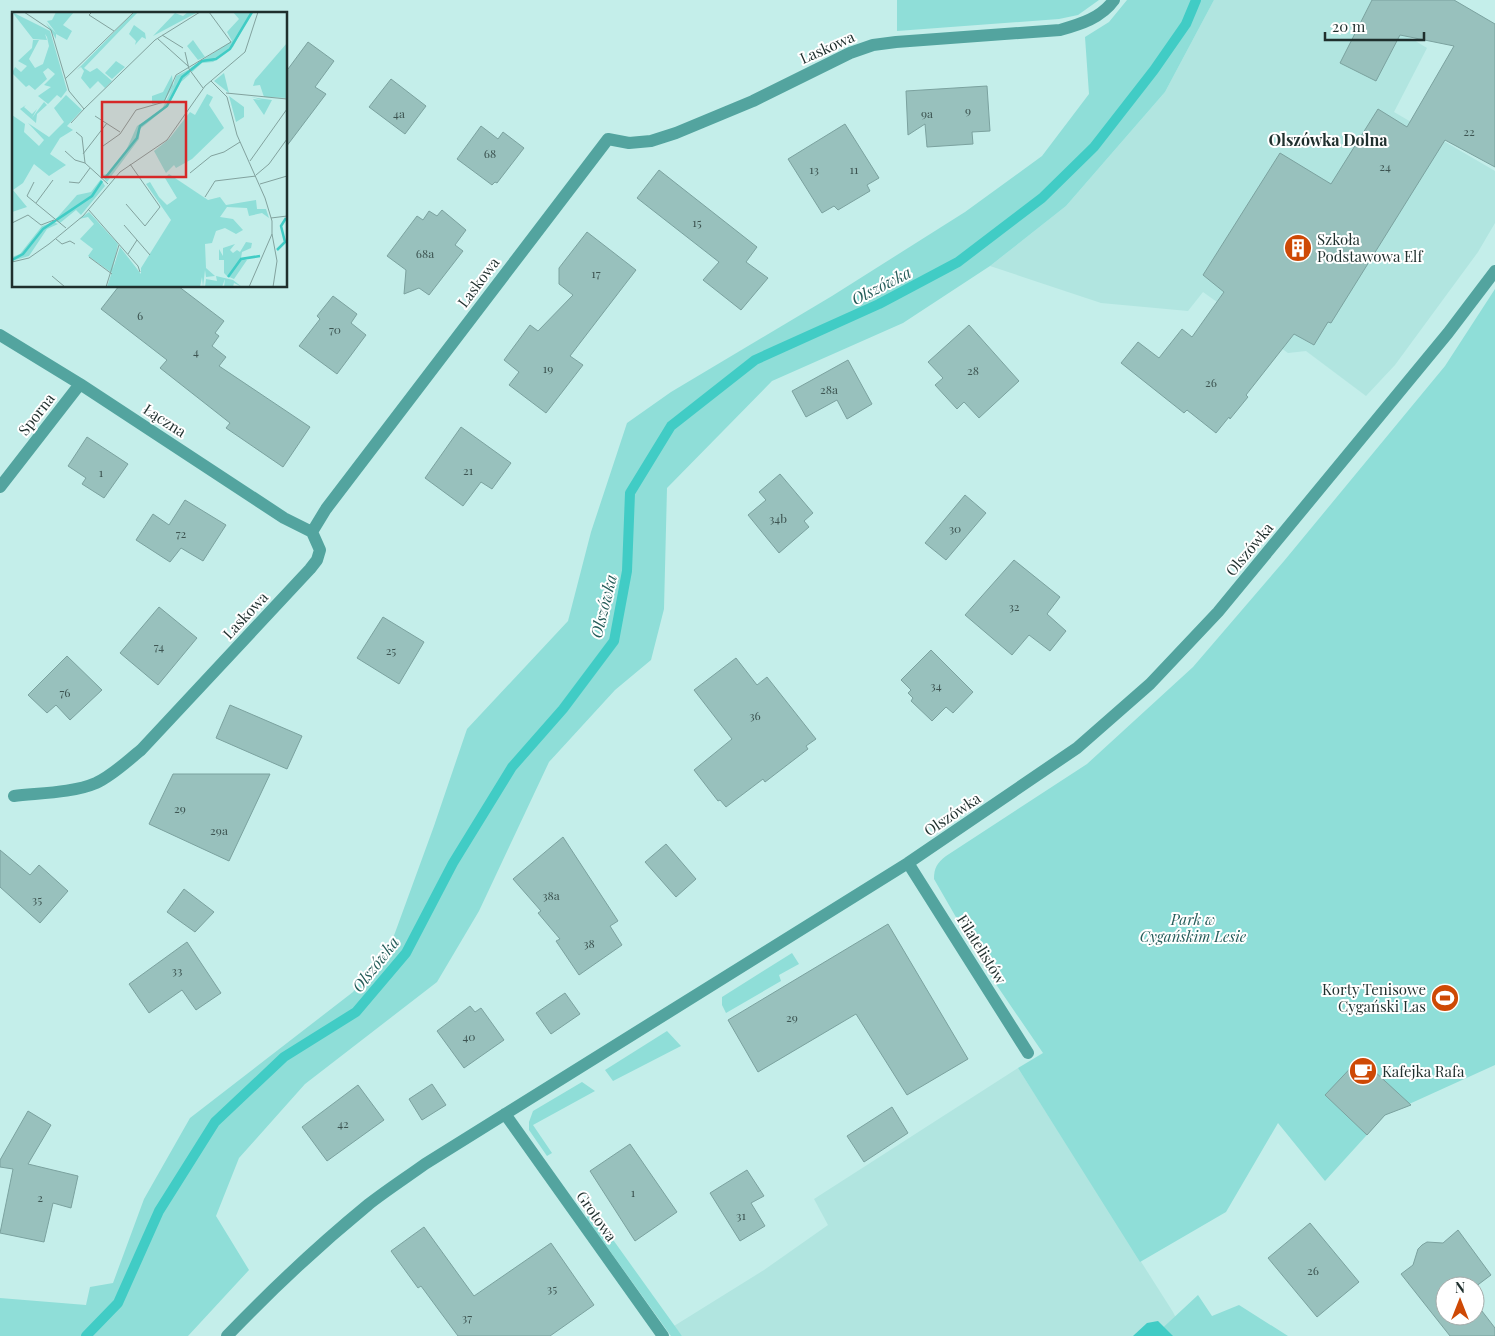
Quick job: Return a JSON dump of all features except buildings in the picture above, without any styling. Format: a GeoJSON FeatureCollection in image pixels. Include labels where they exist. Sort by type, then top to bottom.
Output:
{"type":"FeatureCollection","features":[{"type":"Feature","properties":{"kind":"street","name":"Laskowa"},"geometry":{"type":"LineString","coordinates":[[14,796],[71,789],[94,783],[116,771],[140,750],[310,569],[317,560],[320,550],[312,532],[326,509],[608,139],[629,143],[651,141],[676,133],[753,101],[850,52],[873,45],[1060,30],[1082,24],[1098,16],[1114,0]]}},
{"type":"Feature","properties":{"kind":"street","name":"Olszówka"},"geometry":{"type":"LineString","coordinates":[[227,1336],[269,1292],[370,1203],[425,1164],[908,863],[1077,748],[1150,684],[1230,596],[1448,334],[1495,271]]}},
{"type":"Feature","properties":{"kind":"street","name":"Łączna"},"geometry":{"type":"LineString","coordinates":[[0,335],[80,384],[284,518],[312,532]]}},
{"type":"Feature","properties":{"kind":"street","name":"Sporna"},"geometry":{"type":"LineString","coordinates":[[0,487],[80,384]]}},
{"type":"Feature","properties":{"kind":"street","name":"Filatelistów"},"geometry":{"type":"LineString","coordinates":[[908,863],[1028,1053]]}},
{"type":"Feature","properties":{"kind":"street","name":"Grotowa"},"geometry":{"type":"LineString","coordinates":[[505,1114],[663,1336]]}},
{"type":"Feature","properties":{"kind":"shaded area"},"geometry":{"type":"Polygon","coordinates":[[[1214,0],[1404,0],[1409,37],[1427,48],[1394,112],[1495,171],[1495,223],[1478,252],[1395,365],[1366,396],[1306,351],[1288,353],[1203,292],[1188,311],[1101,303],[990,266],[1066,206],[1165,92],[1214,0]]]}},
{"type":"Feature","properties":{"kind":"shaded area"},"geometry":{"type":"Polygon","coordinates":[[[1018,1068],[1173,1312],[1185,1336],[682,1336],[674,1326],[764,1270],[828,1225],[814,1199],[1018,1068]]]}},
{"type":"Feature","properties":{"kind":"shaded area"},"geometry":{"type":"Polygon","coordinates":[[[1158,1321],[1173,1336],[1133,1336],[1147,1323],[1158,1321]]]}},
{"type":"Feature","properties":{"kind":"green space"},"geometry":{"type":"Polygon","coordinates":[[[897,0],[1099,0],[1078,15],[1059,19],[897,31],[897,0]]]}},
{"type":"Feature","properties":{"kind":"green space"},"geometry":{"type":"Polygon","coordinates":[[[1127,0],[1214,0],[1165,92],[1066,206],[990,266],[903,323],[772,381],[667,488],[664,609],[651,660],[615,690],[549,762],[479,911],[437,982],[305,1084],[239,1158],[216,1216],[249,1270],[188,1336],[0,1336],[0,1298],[86,1305],[90,1287],[113,1283],[144,1199],[190,1118],[353,992],[392,941],[467,729],[568,621],[591,532],[627,423],[671,392],[832,296],[965,212],[1042,156],[1089,94],[1085,37],[1109,22],[1127,0]]]}},
{"type":"Feature","properties":{"kind":"green space","name":"Park w Cygańskim Lesie"},"geometry":{"type":"Polygon","coordinates":[[[1495,289],[1495,1065],[1385,1115],[1325,1181],[1278,1123],[1226,1212],[1140,1262],[1018,1068],[1043,1053],[987,971],[934,879],[935,869],[938,863],[946,856],[1087,764],[1193,667],[1284,561],[1445,366],[1495,289]]]}},
{"type":"Feature","properties":{"kind":"green space"},"geometry":{"type":"Polygon","coordinates":[[[792,953],[799,964],[779,975],[781,981],[726,1013],[722,1005],[722,997],[792,953]]]}},
{"type":"Feature","properties":{"kind":"green space"},"geometry":{"type":"Polygon","coordinates":[[[667,1031],[681,1046],[613,1081],[605,1070],[667,1031]]]}},
{"type":"Feature","properties":{"kind":"green space"},"geometry":{"type":"Polygon","coordinates":[[[582,1082],[595,1091],[533,1125],[552,1153],[547,1156],[529,1130],[529,1122],[533,1111],[582,1082]]]}},
{"type":"Feature","properties":{"kind":"green space"},"geometry":{"type":"Polygon","coordinates":[[[586,1202],[682,1336],[671,1336],[587,1219],[586,1202]]]}},
{"type":"Feature","properties":{"kind":"green space"},"geometry":{"type":"Polygon","coordinates":[[[1198,1295],[1212,1316],[1239,1305],[1288,1336],[1154,1336],[1198,1295]]]}},
{"type":"Feature","properties":{"kind":"waterway","name":"Olszówka"},"geometry":{"type":"LineString","coordinates":[[86,1336],[118,1303],[159,1211],[215,1122],[284,1057],[356,1012],[406,953],[453,863],[512,767],[563,709],[614,641],[627,571],[630,493],[671,426],[755,360],[879,304],[958,262],[1042,198],[1094,147],[1154,70],[1186,24],[1196,0]]}},
{"type":"Feature","properties":{"kind":"place","name":"Szkoła Podstawowa Elf"},"geometry":{"type":"Point","coordinates":[1298,248]}},
{"type":"Feature","properties":{"kind":"place","name":"Korty Tenisowe Cygański Las"},"geometry":{"type":"Point","coordinates":[1445,998]}},
{"type":"Feature","properties":{"kind":"place","name":"Kafejka Rafa"},"geometry":{"type":"Point","coordinates":[1363,1071]}},
{"type":"Feature","properties":{"kind":"district","name":"Olszówka Dolna"},"geometry":{"type":"Point","coordinates":[1328,139]}}]}
